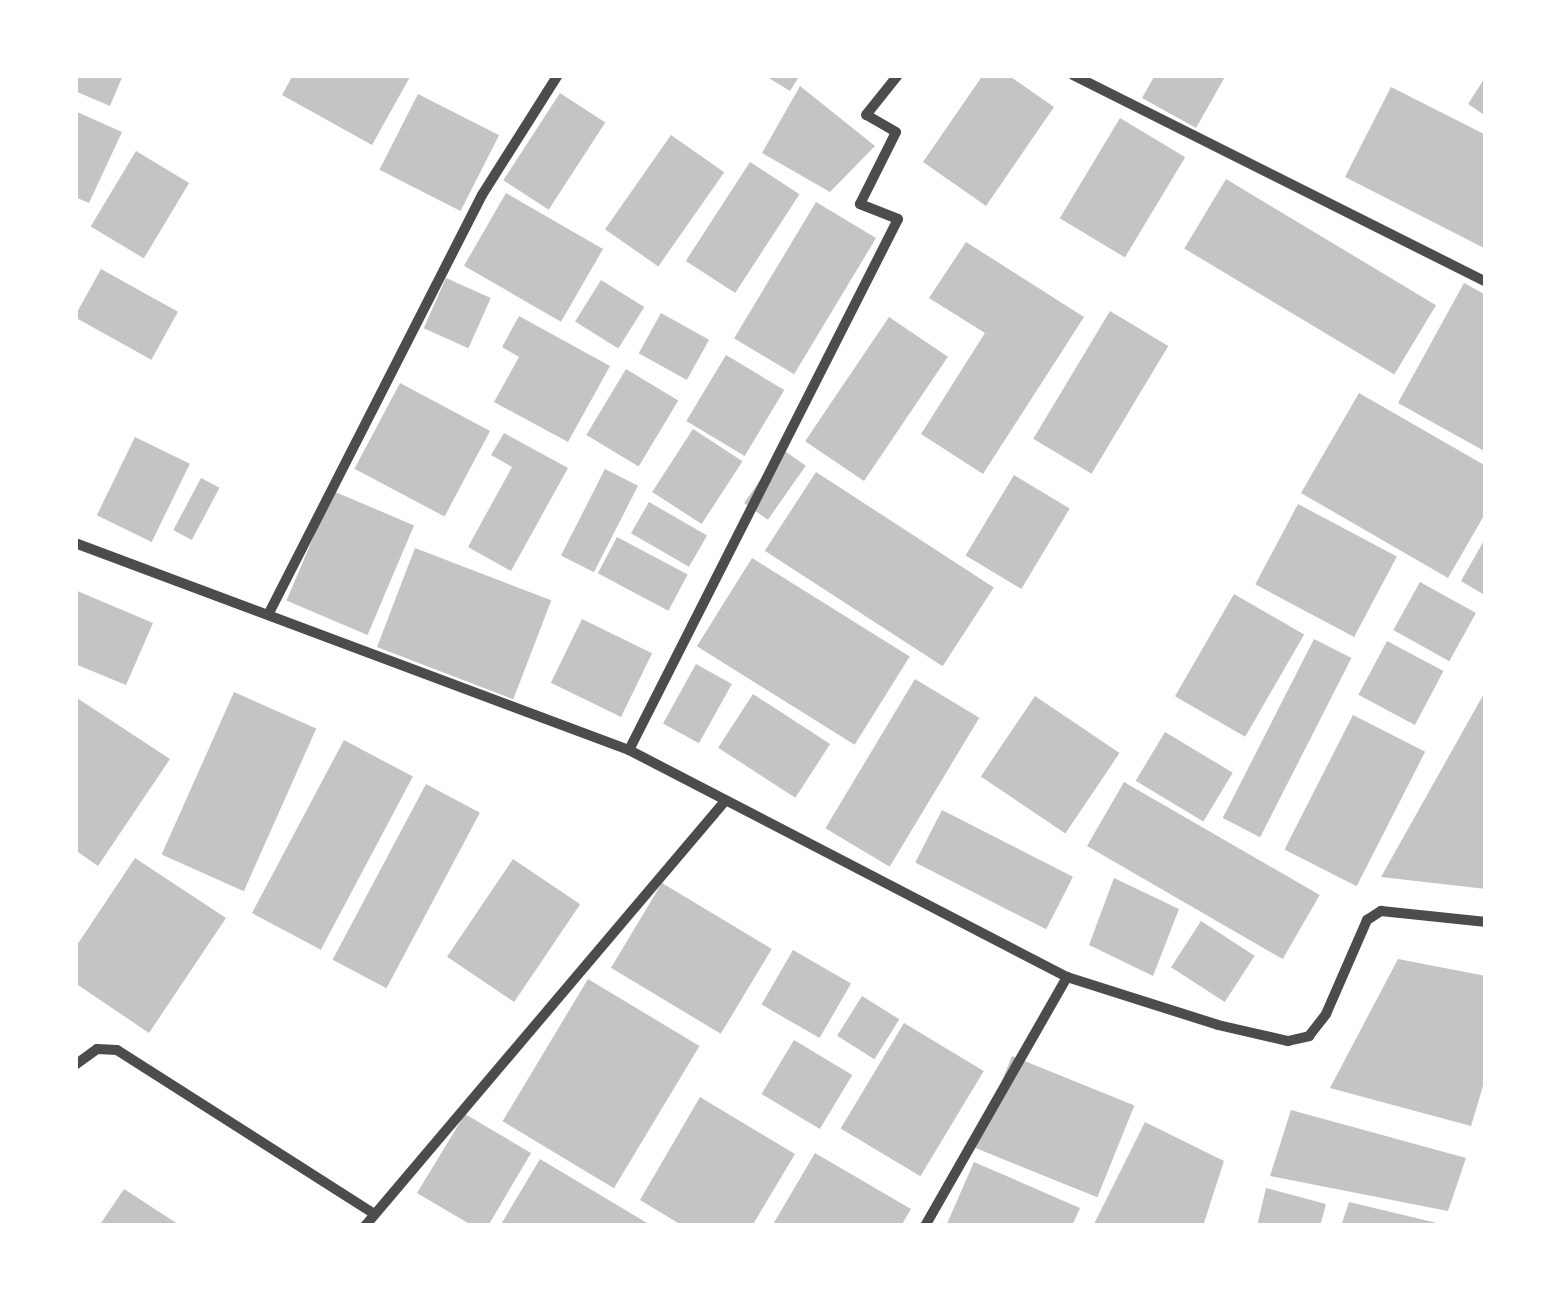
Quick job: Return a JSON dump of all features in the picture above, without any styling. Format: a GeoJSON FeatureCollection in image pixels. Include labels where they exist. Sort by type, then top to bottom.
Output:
{"type":"FeatureCollection","features":[{"type":"Feature","properties":{"kind":"street"},"geometry":{"type":"LineString","coordinates":[[269,613],[482,195],[558,75]]}},
{"type":"Feature","properties":{"kind":"street"},"geometry":{"type":"LineString","coordinates":[[629,750],[898,219],[860,204],[896,132],[866,115],[898,75]]}},
{"type":"Feature","properties":{"kind":"street"},"geometry":{"type":"LineString","coordinates":[[1072,75],[1486,282]]}},
{"type":"Feature","properties":{"kind":"street"},"geometry":{"type":"LineString","coordinates":[[75,543],[629,750],[1066,976],[1288,1042],[1309,1036],[1326,1014],[1366,920],[1380,911],[1486,922]]}},
{"type":"Feature","properties":{"kind":"street"},"geometry":{"type":"LineString","coordinates":[[365,1226],[725,801]]}},
{"type":"Feature","properties":{"kind":"street"},"geometry":{"type":"LineString","coordinates":[[925,1226],[1066,976]]}},
{"type":"Feature","properties":{"kind":"street"},"geometry":{"type":"LineString","coordinates":[[75,1065],[97,1048],[117,1050],[374,1214]]}},
{"type":"Feature","properties":{"kind":"building"},"geometry":{"type":"Polygon","coordinates":[[[75,75],[123,75],[110,106],[75,91],[75,75]]]}},
{"type":"Feature","properties":{"kind":"building"},"geometry":{"type":"Polygon","coordinates":[[[293,75],[411,75],[372,145],[282,95],[293,75]]]}},
{"type":"Feature","properties":{"kind":"building"},"geometry":{"type":"Polygon","coordinates":[[[764,75],[800,75],[790,91],[764,75]]]}},
{"type":"Feature","properties":{"kind":"building"},"geometry":{"type":"Polygon","coordinates":[[[983,75],[1008,75],[1054,107],[986,206],[923,162],[983,75]]]}},
{"type":"Feature","properties":{"kind":"building"},"geometry":{"type":"Polygon","coordinates":[[[1155,75],[1226,75],[1196,128],[1142,98],[1155,75]]]}},
{"type":"Feature","properties":{"kind":"building"},"geometry":{"type":"Polygon","coordinates":[[[1486,76],[1486,116],[1468,104],[1486,76]]]}},
{"type":"Feature","properties":{"kind":"building"},"geometry":{"type":"Polygon","coordinates":[[[800,86],[875,146],[830,192],[762,153],[800,86]]]}},
{"type":"Feature","properties":{"kind":"building"},"geometry":{"type":"Polygon","coordinates":[[[1391,87],[1486,135],[1486,249],[1345,177],[1391,87]]]}},
{"type":"Feature","properties":{"kind":"building"},"geometry":{"type":"Polygon","coordinates":[[[560,93],[605,122],[549,210],[503,180],[560,93]]]}},
{"type":"Feature","properties":{"kind":"building"},"geometry":{"type":"Polygon","coordinates":[[[418,94],[499,135],[460,211],[379,170],[418,94]]]}},
{"type":"Feature","properties":{"kind":"building"},"geometry":{"type":"Polygon","coordinates":[[[75,111],[122,132],[89,203],[75,197],[75,111]]]}},
{"type":"Feature","properties":{"kind":"building"},"geometry":{"type":"Polygon","coordinates":[[[1120,118],[1185,157],[1125,257],[1060,218],[1120,118]]]}},
{"type":"Feature","properties":{"kind":"building"},"geometry":{"type":"Polygon","coordinates":[[[671,135],[724,172],[658,266],[605,229],[671,135]]]}},
{"type":"Feature","properties":{"kind":"building"},"geometry":{"type":"Polygon","coordinates":[[[136,151],[189,183],[144,258],[91,226],[136,151]]]}},
{"type":"Feature","properties":{"kind":"building"},"geometry":{"type":"Polygon","coordinates":[[[750,162],[799,194],[735,293],[686,261],[750,162]]]}},
{"type":"Feature","properties":{"kind":"building"},"geometry":{"type":"Polygon","coordinates":[[[1226,179],[1436,305],[1394,375],[1184,248],[1226,179]]]}},
{"type":"Feature","properties":{"kind":"building"},"geometry":{"type":"Polygon","coordinates":[[[506,193],[603,249],[561,322],[464,266],[506,193]]]}},
{"type":"Feature","properties":{"kind":"building"},"geometry":{"type":"Polygon","coordinates":[[[816,202],[876,238],[794,374],[734,338],[816,202]]]}},
{"type":"Feature","properties":{"kind":"building"},"geometry":{"type":"Polygon","coordinates":[[[966,242],[1084,317],[983,474],[921,434],[985,333],[929,298],[966,242]]]}},
{"type":"Feature","properties":{"kind":"building"},"geometry":{"type":"Polygon","coordinates":[[[101,269],[178,312],[151,360],[75,317],[101,269]]]}},
{"type":"Feature","properties":{"kind":"building"},"geometry":{"type":"Polygon","coordinates":[[[446,278],[491,298],[468,348],[424,328],[446,278]]]}},
{"type":"Feature","properties":{"kind":"building"},"geometry":{"type":"Polygon","coordinates":[[[601,280],[644,307],[618,349],[575,322],[601,280]]]}},
{"type":"Feature","properties":{"kind":"building"},"geometry":{"type":"Polygon","coordinates":[[[1464,283],[1486,295],[1486,452],[1398,403],[1464,283]]]}},
{"type":"Feature","properties":{"kind":"building"},"geometry":{"type":"Polygon","coordinates":[[[1110,311],[1168,346],[1092,474],[1033,439],[1110,311]]]}},
{"type":"Feature","properties":{"kind":"building"},"geometry":{"type":"Polygon","coordinates":[[[661,313],[709,340],[687,380],[639,353],[661,313]]]}},
{"type":"Feature","properties":{"kind":"building"},"geometry":{"type":"Polygon","coordinates":[[[519,316],[610,366],[568,442],[494,402],[519,357],[502,347],[519,316]]]}},
{"type":"Feature","properties":{"kind":"building"},"geometry":{"type":"Polygon","coordinates":[[[889,317],[948,357],[864,481],[805,441],[889,317]]]}},
{"type":"Feature","properties":{"kind":"building"},"geometry":{"type":"Polygon","coordinates":[[[726,355],[784,390],[745,456],[686,421],[726,355]]]}},
{"type":"Feature","properties":{"kind":"building"},"geometry":{"type":"Polygon","coordinates":[[[626,369],[678,400],[639,466],[586,435],[626,369]]]}},
{"type":"Feature","properties":{"kind":"building"},"geometry":{"type":"Polygon","coordinates":[[[400,383],[490,431],[445,517],[354,469],[400,383]]]}},
{"type":"Feature","properties":{"kind":"building"},"geometry":{"type":"Polygon","coordinates":[[[1359,393],[1486,466],[1486,512],[1448,578],[1301,493],[1359,393]]]}},
{"type":"Feature","properties":{"kind":"building"},"geometry":{"type":"Polygon","coordinates":[[[693,429],[742,461],[702,524],[652,492],[693,429]]]}},
{"type":"Feature","properties":{"kind":"building"},"geometry":{"type":"Polygon","coordinates":[[[504,433],[568,468],[511,571],[468,547],[512,467],[491,455],[504,433]]]}},
{"type":"Feature","properties":{"kind":"building"},"geometry":{"type":"Polygon","coordinates":[[[135,437],[190,464],[152,542],[97,515],[135,437]]]}},
{"type":"Feature","properties":{"kind":"building"},"geometry":{"type":"Polygon","coordinates":[[[782,449],[806,466],[768,520],[744,503],[782,449]]]}},
{"type":"Feature","properties":{"kind":"building"},"geometry":{"type":"Polygon","coordinates":[[[605,469],[638,486],[594,572],[561,555],[605,469]]]}},
{"type":"Feature","properties":{"kind":"building"},"geometry":{"type":"Polygon","coordinates":[[[816,472],[994,587],[943,666],[765,551],[816,472]]]}},
{"type":"Feature","properties":{"kind":"building"},"geometry":{"type":"Polygon","coordinates":[[[1014,475],[1070,508],[1021,589],[966,556],[1014,475]]]}},
{"type":"Feature","properties":{"kind":"building"},"geometry":{"type":"Polygon","coordinates":[[[201,478],[220,488],[192,540],[173,530],[201,478]]]}},
{"type":"Feature","properties":{"kind":"building"},"geometry":{"type":"Polygon","coordinates":[[[333,491],[414,525],[368,635],[287,601],[333,491]]]}},
{"type":"Feature","properties":{"kind":"building"},"geometry":{"type":"Polygon","coordinates":[[[649,502],[707,536],[689,567],[631,533],[649,502]]]}},
{"type":"Feature","properties":{"kind":"building"},"geometry":{"type":"Polygon","coordinates":[[[1298,504],[1397,557],[1354,637],[1255,584],[1298,504]]]}},
{"type":"Feature","properties":{"kind":"building"},"geometry":{"type":"Polygon","coordinates":[[[617,537],[688,575],[668,611],[598,573],[617,537]]]}},
{"type":"Feature","properties":{"kind":"building"},"geometry":{"type":"Polygon","coordinates":[[[1486,537],[1486,596],[1461,581],[1486,537]]]}},
{"type":"Feature","properties":{"kind":"building"},"geometry":{"type":"Polygon","coordinates":[[[415,548],[551,600],[513,699],[377,647],[415,548]]]}},
{"type":"Feature","properties":{"kind":"building"},"geometry":{"type":"Polygon","coordinates":[[[752,558],[910,657],[855,745],[697,646],[752,558]]]}},
{"type":"Feature","properties":{"kind":"building"},"geometry":{"type":"Polygon","coordinates":[[[1420,582],[1476,613],[1449,661],[1393,630],[1420,582]]]}},
{"type":"Feature","properties":{"kind":"building"},"geometry":{"type":"Polygon","coordinates":[[[75,590],[153,623],[126,685],[75,664],[75,590]]]}},
{"type":"Feature","properties":{"kind":"building"},"geometry":{"type":"Polygon","coordinates":[[[1234,594],[1304,634],[1245,737],[1175,696],[1234,594]]]}},
{"type":"Feature","properties":{"kind":"building"},"geometry":{"type":"Polygon","coordinates":[[[582,619],[652,653],[621,717],[551,683],[582,619]]]}},
{"type":"Feature","properties":{"kind":"building"},"geometry":{"type":"Polygon","coordinates":[[[1314,639],[1351,658],[1260,837],[1223,818],[1314,639]]]}},
{"type":"Feature","properties":{"kind":"building"},"geometry":{"type":"Polygon","coordinates":[[[1387,641],[1444,671],[1415,725],[1358,695],[1387,641]]]}},
{"type":"Feature","properties":{"kind":"building"},"geometry":{"type":"Polygon","coordinates":[[[696,664],[732,684],[699,743],[663,723],[696,664]]]}},
{"type":"Feature","properties":{"kind":"building"},"geometry":{"type":"Polygon","coordinates":[[[915,679],[979,718],[890,867],[825,828],[915,679]]]}},
{"type":"Feature","properties":{"kind":"building"},"geometry":{"type":"Polygon","coordinates":[[[1486,690],[1486,889],[1381,877],[1486,690]]]}},
{"type":"Feature","properties":{"kind":"building"},"geometry":{"type":"Polygon","coordinates":[[[234,692],[316,729],[244,891],[162,855],[234,692]]]}},
{"type":"Feature","properties":{"kind":"building"},"geometry":{"type":"Polygon","coordinates":[[[753,694],[830,744],[795,798],[718,748],[753,694]]]}},
{"type":"Feature","properties":{"kind":"building"},"geometry":{"type":"Polygon","coordinates":[[[1035,696],[1120,753],[1065,833],[981,776],[1035,696]]]}},
{"type":"Feature","properties":{"kind":"building"},"geometry":{"type":"Polygon","coordinates":[[[77,698],[170,759],[98,866],[75,850],[77,698]]]}},
{"type":"Feature","properties":{"kind":"building"},"geometry":{"type":"Polygon","coordinates":[[[1353,715],[1425,752],[1357,886],[1284,850],[1353,715]]]}},
{"type":"Feature","properties":{"kind":"building"},"geometry":{"type":"Polygon","coordinates":[[[1165,732],[1233,773],[1203,822],[1136,781],[1165,732]]]}},
{"type":"Feature","properties":{"kind":"building"},"geometry":{"type":"Polygon","coordinates":[[[344,740],[413,777],[321,950],[252,913],[344,740]]]}},
{"type":"Feature","properties":{"kind":"building"},"geometry":{"type":"Polygon","coordinates":[[[1124,782],[1320,895],[1283,959],[1087,846],[1124,782]]]}},
{"type":"Feature","properties":{"kind":"building"},"geometry":{"type":"Polygon","coordinates":[[[426,784],[480,813],[386,988],[333,960],[426,784]]]}},
{"type":"Feature","properties":{"kind":"building"},"geometry":{"type":"Polygon","coordinates":[[[942,810],[1073,877],[1046,929],[915,863],[942,810]]]}},
{"type":"Feature","properties":{"kind":"building"},"geometry":{"type":"Polygon","coordinates":[[[135,858],[226,918],[149,1033],[75,983],[75,948],[135,858]]]}},
{"type":"Feature","properties":{"kind":"building"},"geometry":{"type":"Polygon","coordinates":[[[513,859],[580,904],[514,1002],[447,957],[513,859]]]}},
{"type":"Feature","properties":{"kind":"building"},"geometry":{"type":"Polygon","coordinates":[[[1114,878],[1179,909],[1153,976],[1089,945],[1114,878]]]}},
{"type":"Feature","properties":{"kind":"building"},"geometry":{"type":"Polygon","coordinates":[[[662,883],[772,949],[721,1034],[611,968],[662,883]]]}},
{"type":"Feature","properties":{"kind":"building"},"geometry":{"type":"Polygon","coordinates":[[[1201,921],[1255,956],[1225,1002],[1171,967],[1201,921]]]}},
{"type":"Feature","properties":{"kind":"building"},"geometry":{"type":"Polygon","coordinates":[[[793,950],[851,983],[820,1038],[762,1005],[793,950]]]}},
{"type":"Feature","properties":{"kind":"building"},"geometry":{"type":"Polygon","coordinates":[[[1398,959],[1486,976],[1486,1076],[1471,1126],[1330,1088],[1398,959]]]}},
{"type":"Feature","properties":{"kind":"building"},"geometry":{"type":"Polygon","coordinates":[[[588,979],[699,1046],[614,1188],[503,1121],[588,979]]]}},
{"type":"Feature","properties":{"kind":"building"},"geometry":{"type":"Polygon","coordinates":[[[862,996],[899,1019],[874,1059],[837,1036],[862,996]]]}},
{"type":"Feature","properties":{"kind":"building"},"geometry":{"type":"Polygon","coordinates":[[[904,1023],[984,1071],[920,1176],[841,1128],[904,1023]]]}},
{"type":"Feature","properties":{"kind":"building"},"geometry":{"type":"Polygon","coordinates":[[[794,1040],[852,1075],[820,1129],[762,1094],[794,1040]]]}},
{"type":"Feature","properties":{"kind":"building"},"geometry":{"type":"Polygon","coordinates":[[[1012,1056],[1134,1105],[1097,1197],[975,1148],[1012,1056]]]}},
{"type":"Feature","properties":{"kind":"building"},"geometry":{"type":"Polygon","coordinates":[[[700,1097],[795,1154],[752,1226],[683,1226],[640,1200],[700,1097]]]}},
{"type":"Feature","properties":{"kind":"building"},"geometry":{"type":"Polygon","coordinates":[[[1291,1110],[1466,1158],[1448,1211],[1270,1176],[1291,1110]]]}},
{"type":"Feature","properties":{"kind":"building"},"geometry":{"type":"Polygon","coordinates":[[[465,1114],[531,1153],[488,1226],[473,1226],[417,1193],[465,1114]]]}},
{"type":"Feature","properties":{"kind":"building"},"geometry":{"type":"Polygon","coordinates":[[[1145,1122],[1224,1161],[1203,1226],[1093,1226],[1145,1122]]]}},
{"type":"Feature","properties":{"kind":"building"},"geometry":{"type":"Polygon","coordinates":[[[815,1153],[911,1209],[901,1226],[772,1226],[815,1153]]]}},
{"type":"Feature","properties":{"kind":"building"},"geometry":{"type":"Polygon","coordinates":[[[540,1159],[652,1226],[500,1226],[540,1159]]]}},
{"type":"Feature","properties":{"kind":"building"},"geometry":{"type":"Polygon","coordinates":[[[974,1162],[1080,1208],[1072,1226],[946,1226],[974,1162]]]}},
{"type":"Feature","properties":{"kind":"building"},"geometry":{"type":"Polygon","coordinates":[[[1266,1188],[1326,1204],[1320,1226],[1257,1226],[1266,1188]]]}},
{"type":"Feature","properties":{"kind":"building"},"geometry":{"type":"Polygon","coordinates":[[[124,1189],[181,1226],[99,1226],[124,1189]]]}},
{"type":"Feature","properties":{"kind":"building"},"geometry":{"type":"Polygon","coordinates":[[[1349,1202],[1437,1223],[1341,1226],[1349,1202]]]}}]}
